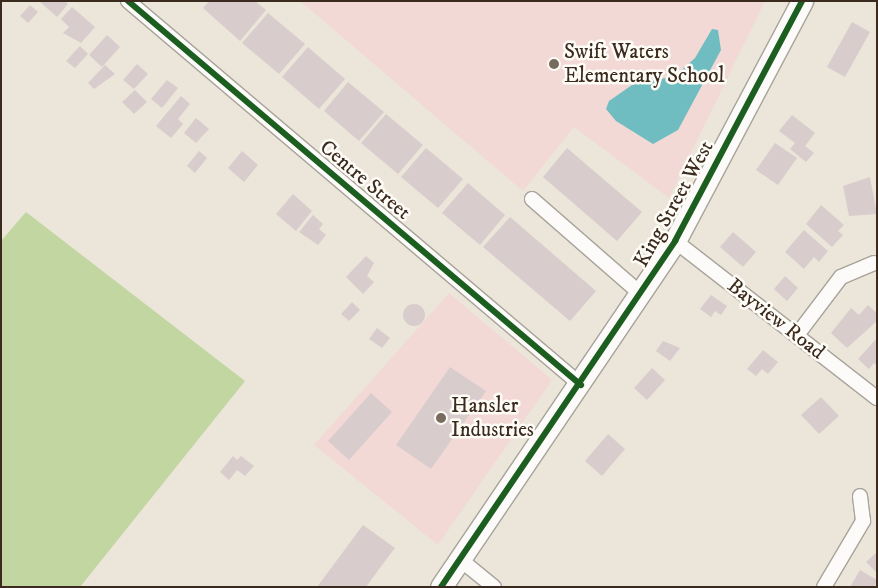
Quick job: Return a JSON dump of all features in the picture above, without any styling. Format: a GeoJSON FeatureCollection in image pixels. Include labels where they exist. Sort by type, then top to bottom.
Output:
{"type":"FeatureCollection","features":[{"type":"Feature","properties":{"kind":"main road","name":"King Street West"},"geometry":{"type":"LineString","coordinates":[[441,587],[462,561],[581,385],[675,241],[802,1]]}},
{"type":"Feature","properties":{"kind":"street","name":"Centre Street"},"geometry":{"type":"LineString","coordinates":[[128,1],[581,385]]}},
{"type":"Feature","properties":{"kind":"street"},"geometry":{"type":"LineString","coordinates":[[532,199],[641,294]]}},
{"type":"Feature","properties":{"kind":"street","name":"Bayview Road"},"geometry":{"type":"LineString","coordinates":[[675,241],[877,398]]}},
{"type":"Feature","properties":{"kind":"street"},"geometry":{"type":"LineString","coordinates":[[797,335],[842,277],[874,263]]}},
{"type":"Feature","properties":{"kind":"street"},"geometry":{"type":"LineString","coordinates":[[824,587],[863,521],[860,496]]}},
{"type":"Feature","properties":{"kind":"street"},"geometry":{"type":"LineString","coordinates":[[462,561],[494,587]]}},
{"type":"Feature","properties":{"kind":"shaded area","name":"Swift Waters Elementary School"},"geometry":{"type":"Polygon","coordinates":[[[300,1],[765,1],[669,198],[574,127],[523,191],[300,1]]]}},
{"type":"Feature","properties":{"kind":"shaded area"},"geometry":{"type":"Polygon","coordinates":[[[449,293],[552,380],[438,545],[314,445],[449,293]]]}},
{"type":"Feature","properties":{"kind":"green space"},"geometry":{"type":"Polygon","coordinates":[[[26,212],[245,381],[80,587],[1,587],[1,241],[26,212]]]}},
{"type":"Feature","properties":{"kind":"water"},"geometry":{"type":"Polygon","coordinates":[[[712,29],[718,30],[721,50],[678,130],[653,144],[616,121],[606,109],[609,101],[632,85],[675,76],[695,58],[712,29]]]}},
{"type":"Feature","properties":{"kind":"building"},"geometry":{"type":"Polygon","coordinates":[[[39,1],[65,1],[68,4],[57,17],[39,1]]]}},
{"type":"Feature","properties":{"kind":"building"},"geometry":{"type":"Polygon","coordinates":[[[209,1],[255,1],[266,10],[240,41],[203,8],[209,1]]]}},
{"type":"Feature","properties":{"kind":"building"},"geometry":{"type":"Polygon","coordinates":[[[30,5],[38,12],[28,23],[20,16],[30,5]]]}},
{"type":"Feature","properties":{"kind":"building"},"geometry":{"type":"Polygon","coordinates":[[[72,7],[95,27],[81,43],[63,33],[69,27],[61,19],[72,7]]]}},
{"type":"Feature","properties":{"kind":"building"},"geometry":{"type":"Polygon","coordinates":[[[268,13],[305,44],[279,74],[242,43],[268,13]]]}},
{"type":"Feature","properties":{"kind":"building"},"geometry":{"type":"Polygon","coordinates":[[[852,22],[870,32],[845,77],[827,67],[852,22]]]}},
{"type":"Feature","properties":{"kind":"building"},"geometry":{"type":"Polygon","coordinates":[[[107,35],[120,47],[102,67],[89,55],[107,35]]]}},
{"type":"Feature","properties":{"kind":"building"},"geometry":{"type":"Polygon","coordinates":[[[80,46],[88,54],[75,68],[66,61],[80,46]]]}},
{"type":"Feature","properties":{"kind":"building"},"geometry":{"type":"Polygon","coordinates":[[[308,47],[345,79],[319,109],[282,77],[308,47]]]}},
{"type":"Feature","properties":{"kind":"building"},"geometry":{"type":"Polygon","coordinates":[[[137,64],[148,74],[134,89],[123,80],[137,64]]]}},
{"type":"Feature","properties":{"kind":"building"},"geometry":{"type":"Polygon","coordinates":[[[105,65],[115,74],[94,89],[88,83],[105,65]]]}},
{"type":"Feature","properties":{"kind":"building"},"geometry":{"type":"Polygon","coordinates":[[[167,80],[178,88],[162,108],[151,99],[167,80]]]}},
{"type":"Feature","properties":{"kind":"building"},"geometry":{"type":"Polygon","coordinates":[[[348,82],[384,112],[359,141],[324,111],[348,82]]]}},
{"type":"Feature","properties":{"kind":"building"},"geometry":{"type":"Polygon","coordinates":[[[135,90],[147,102],[134,114],[122,102],[135,90]]]}},
{"type":"Feature","properties":{"kind":"building"},"geometry":{"type":"Polygon","coordinates":[[[181,96],[190,104],[178,119],[183,124],[171,138],[156,126],[181,96]]]}},
{"type":"Feature","properties":{"kind":"building"},"geometry":{"type":"Polygon","coordinates":[[[386,114],[423,145],[398,174],[361,143],[386,114]]]}},
{"type":"Feature","properties":{"kind":"building"},"geometry":{"type":"Polygon","coordinates":[[[792,115],[815,133],[805,146],[814,153],[806,162],[790,149],[795,143],[779,131],[792,115]]]}},
{"type":"Feature","properties":{"kind":"building"},"geometry":{"type":"Polygon","coordinates":[[[196,118],[209,129],[196,143],[184,133],[196,118]]]}},
{"type":"Feature","properties":{"kind":"building"},"geometry":{"type":"Polygon","coordinates":[[[775,143],[797,158],[778,185],[756,170],[775,143]]]}},
{"type":"Feature","properties":{"kind":"building"},"geometry":{"type":"Polygon","coordinates":[[[426,148],[463,179],[438,208],[401,177],[426,148]]]}},
{"type":"Feature","properties":{"kind":"building"},"geometry":{"type":"Polygon","coordinates":[[[567,148],[642,212],[617,241],[543,177],[567,148]]]}},
{"type":"Feature","properties":{"kind":"building"},"geometry":{"type":"Polygon","coordinates":[[[199,151],[207,158],[195,173],[187,166],[199,151]]]}},
{"type":"Feature","properties":{"kind":"building"},"geometry":{"type":"Polygon","coordinates":[[[242,151],[258,165],[244,182],[228,168],[242,151]]]}},
{"type":"Feature","properties":{"kind":"building"},"geometry":{"type":"Polygon","coordinates":[[[870,177],[877,214],[849,216],[843,186],[870,177]]]}},
{"type":"Feature","properties":{"kind":"building"},"geometry":{"type":"Polygon","coordinates":[[[468,183],[505,215],[480,245],[442,213],[468,183]]]}},
{"type":"Feature","properties":{"kind":"building"},"geometry":{"type":"Polygon","coordinates":[[[293,194],[312,211],[296,231],[276,214],[293,194]]]}},
{"type":"Feature","properties":{"kind":"building"},"geometry":{"type":"Polygon","coordinates":[[[821,205],[844,225],[838,231],[843,235],[832,247],[806,224],[821,205]]]}},
{"type":"Feature","properties":{"kind":"building"},"geometry":{"type":"Polygon","coordinates":[[[313,215],[323,224],[319,229],[326,235],[318,245],[299,232],[313,215]]]}},
{"type":"Feature","properties":{"kind":"building"},"geometry":{"type":"Polygon","coordinates":[[[510,217],[596,291],[570,321],[483,247],[510,217]]]}},
{"type":"Feature","properties":{"kind":"building"},"geometry":{"type":"Polygon","coordinates":[[[804,230],[828,251],[819,262],[814,257],[804,269],[785,252],[804,230]]]}},
{"type":"Feature","properties":{"kind":"building"},"geometry":{"type":"Polygon","coordinates":[[[733,232],[756,252],[743,267],[720,247],[733,232]]]}},
{"type":"Feature","properties":{"kind":"building"},"geometry":{"type":"Polygon","coordinates":[[[366,256],[374,263],[367,276],[374,282],[363,294],[346,277],[366,256]]]}},
{"type":"Feature","properties":{"kind":"building"},"geometry":{"type":"Polygon","coordinates":[[[785,276],[798,288],[787,301],[774,289],[785,276]]]}},
{"type":"Feature","properties":{"kind":"building"},"geometry":{"type":"Polygon","coordinates":[[[711,295],[727,306],[721,315],[715,311],[711,317],[700,309],[711,295]]]}},
{"type":"Feature","properties":{"kind":"building"},"geometry":{"type":"Polygon","coordinates":[[[352,302],[360,310],[349,321],[341,314],[352,302]]]}},
{"type":"Feature","properties":{"kind":"building"},"geometry":{"type":"Polygon","coordinates":[[[414,304],[424,311],[425,315],[418,325],[414,326],[404,319],[403,315],[410,305],[414,304]]]}},
{"type":"Feature","properties":{"kind":"building"},"geometry":{"type":"Polygon","coordinates":[[[868,305],[877,313],[877,321],[847,348],[831,333],[851,308],[859,315],[868,305]]]}},
{"type":"Feature","properties":{"kind":"building"},"geometry":{"type":"Polygon","coordinates":[[[377,328],[390,338],[382,348],[369,339],[377,328]]]}},
{"type":"Feature","properties":{"kind":"building"},"geometry":{"type":"Polygon","coordinates":[[[877,338],[877,366],[874,363],[869,369],[858,359],[877,338]]]}},
{"type":"Feature","properties":{"kind":"building"},"geometry":{"type":"Polygon","coordinates":[[[663,341],[680,348],[670,361],[656,351],[663,341]]]}},
{"type":"Feature","properties":{"kind":"building"},"geometry":{"type":"Polygon","coordinates":[[[763,350],[778,362],[768,374],[762,369],[756,376],[747,369],[763,350]]]}},
{"type":"Feature","properties":{"kind":"building","name":"Hansler Industries"},"geometry":{"type":"Polygon","coordinates":[[[450,367],[486,391],[431,469],[396,445],[450,367]]]}},
{"type":"Feature","properties":{"kind":"building"},"geometry":{"type":"Polygon","coordinates":[[[652,368],[665,380],[647,400],[634,388],[652,368]]]}},
{"type":"Feature","properties":{"kind":"building"},"geometry":{"type":"Polygon","coordinates":[[[371,393],[392,412],[349,460],[328,441],[371,393]]]}},
{"type":"Feature","properties":{"kind":"building"},"geometry":{"type":"Polygon","coordinates":[[[821,397],[839,416],[819,434],[801,415],[821,397]]]}},
{"type":"Feature","properties":{"kind":"building"},"geometry":{"type":"Polygon","coordinates":[[[608,434],[625,449],[602,476],[585,461],[608,434]]]}},
{"type":"Feature","properties":{"kind":"building"},"geometry":{"type":"Polygon","coordinates":[[[233,456],[237,460],[241,456],[254,466],[245,476],[237,470],[229,480],[220,472],[233,456]]]}},
{"type":"Feature","properties":{"kind":"building"},"geometry":{"type":"Polygon","coordinates":[[[363,525],[395,548],[366,587],[317,587],[363,525]]]}},
{"type":"Feature","properties":{"kind":"building"},"geometry":{"type":"Polygon","coordinates":[[[877,552],[877,573],[866,562],[877,552]]]}},
{"type":"Feature","properties":{"kind":"building"},"geometry":{"type":"Polygon","coordinates":[[[860,570],[877,580],[875,587],[850,587],[860,570]]]}},
{"type":"Feature","properties":{"kind":"cycle path"},"geometry":{"type":"LineString","coordinates":[[128,1],[581,385]]}},
{"type":"Feature","properties":{"kind":"cycle path"},"geometry":{"type":"LineString","coordinates":[[441,587],[675,241],[802,1]]}},
{"type":"Feature","properties":{"kind":"place","name":"Swift Waters Elementary School"},"geometry":{"type":"Point","coordinates":[554,64]}},
{"type":"Feature","properties":{"kind":"place","name":"Hansler Industries"},"geometry":{"type":"Point","coordinates":[441,418]}}]}
